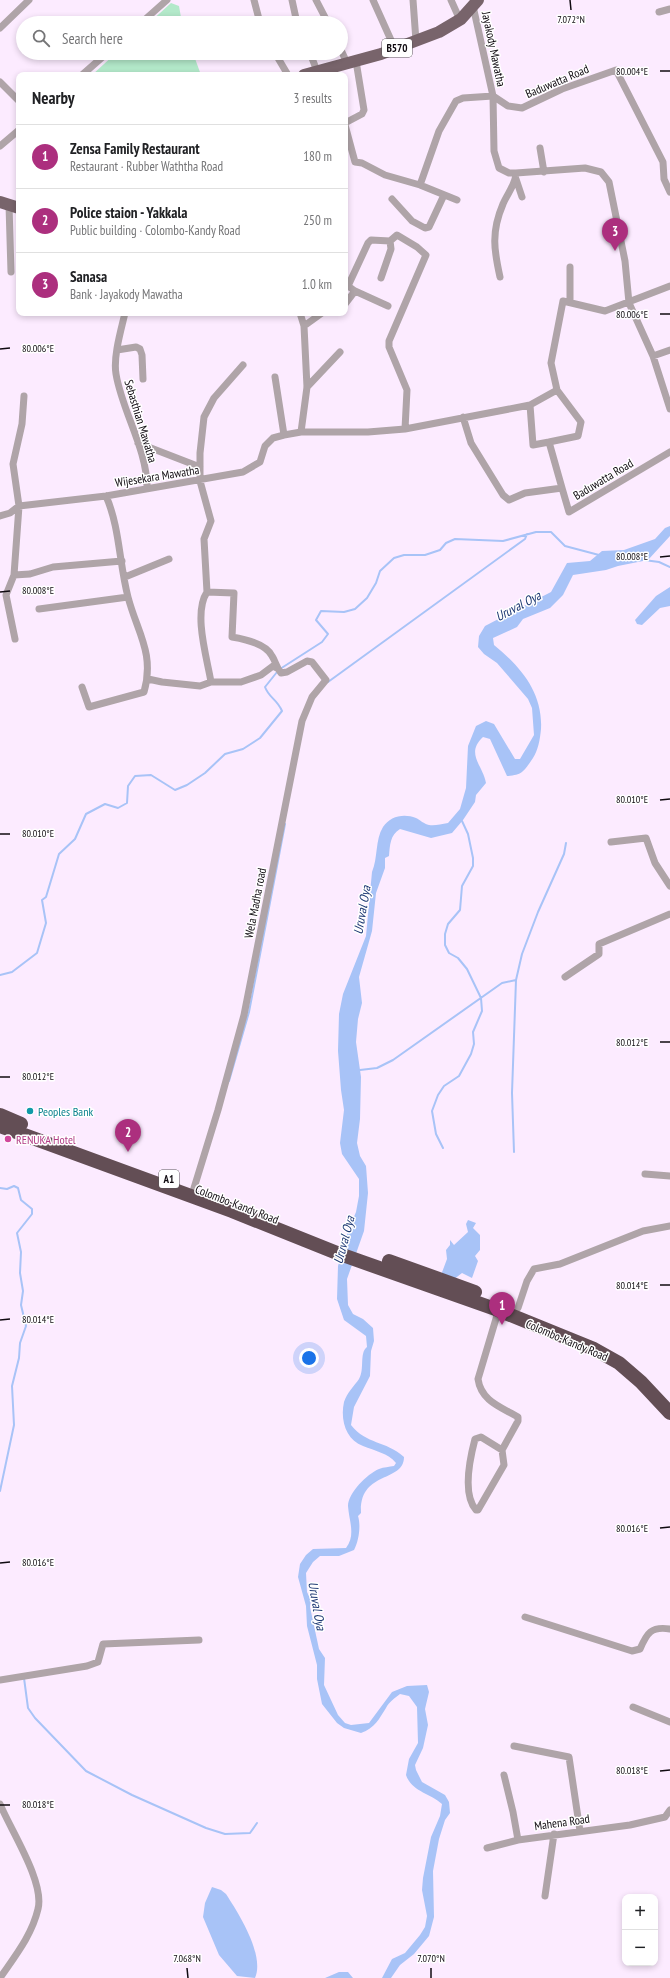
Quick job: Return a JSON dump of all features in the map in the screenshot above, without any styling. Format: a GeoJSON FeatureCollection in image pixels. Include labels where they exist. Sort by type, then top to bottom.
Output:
{"type":"FeatureCollection","features":[{"type":"Feature","properties":{"kind":"highway","name":"Colombo-Kandy Road"},"geometry":{"type":"LineString","coordinates":[[0,1115],[194,1188],[233,1207]]}},
{"type":"Feature","properties":{"kind":"highway","name":"Colombo-Kandy Road"},"geometry":{"type":"LineString","coordinates":[[3,1129],[233,1207],[359,1256],[499,1306],[594,1349],[619,1362],[641,1382],[670,1413]]}},
{"type":"Feature","properties":{"kind":"highway","name":"Colombo-Kandy Road"},"geometry":{"type":"LineString","coordinates":[[499,1306],[518,1308],[598,1341],[632,1360],[670,1400]]}},
{"type":"Feature","properties":{"kind":"main road","name":"B570"},"geometry":{"type":"LineString","coordinates":[[314,72],[395,49],[450,27],[460,20],[476,3]]}},
{"type":"Feature","properties":{"kind":"street"},"geometry":{"type":"LineString","coordinates":[[0,28],[29,0]]}},
{"type":"Feature","properties":{"kind":"street"},"geometry":{"type":"LineString","coordinates":[[149,16],[167,0]]}},
{"type":"Feature","properties":{"kind":"street"},"geometry":{"type":"LineString","coordinates":[[254,0],[258,16]]}},
{"type":"Feature","properties":{"kind":"street"},"geometry":{"type":"LineString","coordinates":[[292,0],[295,16]]}},
{"type":"Feature","properties":{"kind":"street"},"geometry":{"type":"LineString","coordinates":[[316,0],[324,16]]}},
{"type":"Feature","properties":{"kind":"street"},"geometry":{"type":"LineString","coordinates":[[373,0],[395,49]]}},
{"type":"Feature","properties":{"kind":"street"},"geometry":{"type":"LineString","coordinates":[[414,0],[416,41]]}},
{"type":"Feature","properties":{"kind":"street"},"geometry":{"type":"LineString","coordinates":[[451,0],[460,20]]}},
{"type":"Feature","properties":{"kind":"street","name":"Jayakody Mawatha"},"geometry":{"type":"LineString","coordinates":[[476,3],[490,96],[494,151],[499,168],[516,176],[585,168],[601,172],[609,182],[625,261],[631,302],[653,356]]}},
{"type":"Feature","properties":{"kind":"street"},"geometry":{"type":"LineString","coordinates":[[660,12],[670,9]]}},
{"type":"Feature","properties":{"kind":"street"},"geometry":{"type":"LineString","coordinates":[[348,58],[352,62],[364,110],[362,114],[348,122]]}},
{"type":"Feature","properties":{"kind":"street"},"geometry":{"type":"LineString","coordinates":[[85,72],[99,60]]}},
{"type":"Feature","properties":{"kind":"street"},"geometry":{"type":"LineString","coordinates":[[279,60],[286,72]]}},
{"type":"Feature","properties":{"kind":"street"},"geometry":{"type":"LineString","coordinates":[[313,60],[317,71]]}},
{"type":"Feature","properties":{"kind":"street","name":"Baduwatta Road"},"geometry":{"type":"LineString","coordinates":[[490,96],[508,106],[522,108],[562,89],[616,70],[664,162],[664,179],[670,192]]}},
{"type":"Feature","properties":{"kind":"street"},"geometry":{"type":"LineString","coordinates":[[0,82],[16,99]]}},
{"type":"Feature","properties":{"kind":"street"},"geometry":{"type":"LineString","coordinates":[[420,185],[439,130],[456,100],[490,96]]}},
{"type":"Feature","properties":{"kind":"street"},"geometry":{"type":"LineString","coordinates":[[0,146],[16,133]]}},
{"type":"Feature","properties":{"kind":"street"},"geometry":{"type":"LineString","coordinates":[[348,135],[355,162],[362,163],[385,175],[420,185],[457,200]]}},
{"type":"Feature","properties":{"kind":"street"},"geometry":{"type":"LineString","coordinates":[[540,148],[544,172]]}},
{"type":"Feature","properties":{"kind":"street"},"geometry":{"type":"LineString","coordinates":[[516,176],[522,197]]}},
{"type":"Feature","properties":{"kind":"street"},"geometry":{"type":"LineString","coordinates":[[500,277],[494,249],[495,226],[516,176]]}},
{"type":"Feature","properties":{"kind":"street"},"geometry":{"type":"LineString","coordinates":[[392,199],[412,220],[425,228],[429,227],[444,195]]}},
{"type":"Feature","properties":{"kind":"street"},"geometry":{"type":"LineString","coordinates":[[9,205],[11,272]]}},
{"type":"Feature","properties":{"kind":"street"},"geometry":{"type":"LineString","coordinates":[[388,306],[355,291],[348,286],[371,240],[390,241],[397,235],[417,247],[426,255],[389,341],[389,347],[407,390],[405,429]]}},
{"type":"Feature","properties":{"kind":"street"},"geometry":{"type":"LineString","coordinates":[[381,278],[391,249],[390,241]]}},
{"type":"Feature","properties":{"kind":"street"},"geometry":{"type":"LineString","coordinates":[[570,267],[570,302]]}},
{"type":"Feature","properties":{"kind":"street"},"geometry":{"type":"LineString","coordinates":[[530,405],[533,445],[578,436],[581,422],[557,390],[550,363],[563,301],[605,311],[670,286]]}},
{"type":"Feature","properties":{"kind":"street"},"geometry":{"type":"LineString","coordinates":[[348,300],[355,291]]}},
{"type":"Feature","properties":{"kind":"street","name":"Sebasthian Mawatha"},"geometry":{"type":"LineString","coordinates":[[124,316],[117,350],[116,373],[138,443],[147,480],[147,487]]}},
{"type":"Feature","properties":{"kind":"street"},"geometry":{"type":"LineString","coordinates":[[301,316],[304,326],[307,387],[301,432]]}},
{"type":"Feature","properties":{"kind":"street"},"geometry":{"type":"LineString","coordinates":[[304,326],[318,316]]}},
{"type":"Feature","properties":{"kind":"street"},"geometry":{"type":"LineString","coordinates":[[117,350],[136,347],[140,349],[142,355],[143,379]]}},
{"type":"Feature","properties":{"kind":"street"},"geometry":{"type":"LineString","coordinates":[[670,350],[653,356],[670,408]]}},
{"type":"Feature","properties":{"kind":"street"},"geometry":{"type":"LineString","coordinates":[[307,387],[340,352]]}},
{"type":"Feature","properties":{"kind":"street"},"geometry":{"type":"LineString","coordinates":[[211,682],[201,625],[203,598],[207,592],[204,539],[211,521],[200,481],[204,417],[214,398],[243,365]]}},
{"type":"Feature","properties":{"kind":"street"},"geometry":{"type":"LineString","coordinates":[[275,377],[284,435]]}},
{"type":"Feature","properties":{"kind":"street","name":"Wijesekara Mawatha"},"geometry":{"type":"LineString","coordinates":[[0,516],[10,513],[19,506],[106,496],[147,487],[200,481],[243,472],[260,462],[265,446],[273,438],[284,435],[301,432],[368,432],[405,429],[530,405],[557,390]]}},
{"type":"Feature","properties":{"kind":"street"},"geometry":{"type":"LineString","coordinates":[[15,638],[6,595],[14,575],[19,506],[13,464],[22,424],[24,396]]}},
{"type":"Feature","properties":{"kind":"street"},"geometry":{"type":"LineString","coordinates":[[463,418],[472,442],[502,495],[509,500],[525,493],[562,488],[549,442]]}},
{"type":"Feature","properties":{"kind":"street"},"geometry":{"type":"LineString","coordinates":[[138,443],[200,467]]}},
{"type":"Feature","properties":{"kind":"street","name":"Baduwatta Road"},"geometry":{"type":"LineString","coordinates":[[562,488],[569,512],[670,452]]}},
{"type":"Feature","properties":{"kind":"street"},"geometry":{"type":"LineString","coordinates":[[82,687],[89,707],[144,692],[148,679],[146,647],[128,597],[113,511],[106,496]]}},
{"type":"Feature","properties":{"kind":"street"},"geometry":{"type":"LineString","coordinates":[[125,577],[169,559]]}},
{"type":"Feature","properties":{"kind":"street"},"geometry":{"type":"LineString","coordinates":[[14,575],[30,574],[53,567],[122,561]]}},
{"type":"Feature","properties":{"kind":"street"},"geometry":{"type":"LineString","coordinates":[[207,592],[234,593],[232,637],[246,639],[272,654],[279,670]]}},
{"type":"Feature","properties":{"kind":"street"},"geometry":{"type":"LineString","coordinates":[[39,608],[128,597]]}},
{"type":"Feature","properties":{"kind":"street","name":"Wela Madha road"},"geometry":{"type":"LineString","coordinates":[[194,1188],[218,1110],[244,1015],[302,721],[312,697],[326,680],[312,662],[307,661],[287,672],[279,670]]}},
{"type":"Feature","properties":{"kind":"street"},"geometry":{"type":"LineString","coordinates":[[148,679],[200,686],[211,682],[241,682],[261,675],[274,666],[279,670]]}},
{"type":"Feature","properties":{"kind":"street"},"geometry":{"type":"LineString","coordinates":[[611,842],[646,838],[655,863],[670,886]]}},
{"type":"Feature","properties":{"kind":"street"},"geometry":{"type":"LineString","coordinates":[[565,977],[599,954],[599,944],[670,914]]}},
{"type":"Feature","properties":{"kind":"street"},"geometry":{"type":"LineString","coordinates":[[645,1174],[670,1176]]}},
{"type":"Feature","properties":{"kind":"street"},"geometry":{"type":"LineString","coordinates":[[518,1308],[527,1281],[534,1269],[560,1264],[643,1231],[670,1226]]}},
{"type":"Feature","properties":{"kind":"street"},"geometry":{"type":"LineString","coordinates":[[499,1306],[478,1380],[480,1390],[487,1399],[518,1417],[518,1421],[502,1450],[504,1465],[478,1510],[476,1510],[472,1506],[469,1478],[469,1464],[475,1439],[481,1437],[502,1450]]}},
{"type":"Feature","properties":{"kind":"street"},"geometry":{"type":"LineString","coordinates":[[525,1617],[632,1651],[640,1648],[647,1634],[659,1627],[670,1628]]}},
{"type":"Feature","properties":{"kind":"street"},"geometry":{"type":"LineString","coordinates":[[0,1680],[87,1666],[98,1662],[103,1644],[198,1640]]}},
{"type":"Feature","properties":{"kind":"street"},"geometry":{"type":"LineString","coordinates":[[632,1707],[670,1722]]}},
{"type":"Feature","properties":{"kind":"street"},"geometry":{"type":"LineString","coordinates":[[514,1746],[569,1757],[580,1831]]}},
{"type":"Feature","properties":{"kind":"street"},"geometry":{"type":"LineString","coordinates":[[504,1776],[514,1812],[518,1840]]}},
{"type":"Feature","properties":{"kind":"street"},"geometry":{"type":"LineString","coordinates":[[0,1804],[37,1886],[38,1907],[28,1936],[0,1978]]}},
{"type":"Feature","properties":{"kind":"street","name":"Mahena Road"},"geometry":{"type":"LineString","coordinates":[[487,1848],[518,1840],[554,1834],[630,1825],[665,1817],[670,1810]]}},
{"type":"Feature","properties":{"kind":"street"},"geometry":{"type":"LineString","coordinates":[[545,1896],[554,1834]]}},
{"type":"Feature","properties":{"kind":"green space"},"geometry":{"type":"Polygon","coordinates":[[[171,3],[179,6],[181,16],[157,16],[171,3]]]}},
{"type":"Feature","properties":{"kind":"green space"},"geometry":{"type":"Polygon","coordinates":[[[108,60],[196,60],[200,72],[95,72],[108,60]]]}},
{"type":"Feature","properties":{"kind":"water"},"geometry":{"type":"Polygon","coordinates":[[[670,526],[670,536],[648,560],[606,570],[573,575],[563,595],[550,608],[523,619],[517,627],[493,638],[494,645],[513,662],[534,692],[541,716],[541,733],[536,752],[523,772],[517,775],[507,776],[490,739],[483,737],[475,749],[475,754],[486,783],[476,795],[475,802],[463,820],[452,833],[431,838],[400,829],[394,834],[391,841],[389,856],[385,858],[385,868],[376,893],[372,931],[359,977],[362,1003],[358,1019],[356,1042],[361,1077],[360,1119],[357,1143],[360,1156],[366,1166],[368,1193],[364,1231],[347,1279],[348,1305],[353,1314],[363,1319],[373,1328],[374,1341],[371,1351],[370,1376],[354,1407],[351,1425],[363,1436],[390,1448],[404,1457],[402,1465],[397,1471],[374,1483],[367,1490],[362,1499],[361,1513],[358,1516],[359,1533],[354,1550],[339,1556],[320,1556],[313,1562],[306,1573],[307,1592],[311,1600],[310,1607],[319,1649],[325,1658],[324,1685],[338,1715],[345,1723],[351,1725],[369,1723],[392,1692],[407,1686],[427,1685],[429,1692],[425,1709],[428,1725],[423,1748],[415,1765],[422,1782],[445,1795],[449,1802],[450,1813],[445,1820],[439,1839],[433,1871],[434,1917],[429,1936],[414,1954],[400,1965],[391,1978],[382,1978],[392,1959],[405,1953],[425,1927],[427,1916],[422,1890],[423,1878],[431,1837],[440,1816],[442,1804],[412,1785],[406,1775],[409,1759],[418,1743],[417,1707],[409,1696],[400,1694],[392,1700],[373,1726],[361,1733],[344,1728],[337,1723],[322,1704],[317,1679],[317,1665],[307,1626],[306,1606],[298,1577],[300,1564],[306,1555],[313,1549],[346,1548],[351,1538],[348,1506],[351,1495],[359,1484],[374,1471],[385,1467],[394,1466],[396,1463],[385,1455],[363,1446],[352,1439],[348,1434],[343,1416],[345,1399],[361,1375],[363,1353],[367,1347],[366,1336],[344,1320],[337,1299],[338,1266],[348,1231],[356,1212],[359,1196],[359,1179],[342,1154],[340,1143],[344,1110],[338,1051],[339,1014],[343,994],[366,936],[372,872],[380,832],[383,827],[389,820],[398,816],[411,816],[429,825],[448,823],[460,809],[466,788],[468,746],[476,726],[486,721],[494,724],[515,759],[520,759],[534,735],[532,708],[528,699],[497,663],[484,654],[478,647],[479,636],[485,626],[551,592],[567,563],[590,561],[602,551],[624,550],[655,539],[665,528],[670,526]]]}},
{"type":"Feature","properties":{"kind":"water"},"geometry":{"type":"Polygon","coordinates":[[[670,587],[670,606],[660,608],[642,625],[637,624],[635,620],[656,596],[670,587]]]}},
{"type":"Feature","properties":{"kind":"water"},"geometry":{"type":"Polygon","coordinates":[[[468,1220],[476,1223],[473,1228],[480,1235],[480,1250],[475,1256],[478,1261],[472,1278],[462,1273],[453,1280],[441,1275],[447,1259],[446,1250],[450,1245],[450,1240],[454,1245],[468,1232],[466,1224],[468,1220]]]}},
{"type":"Feature","properties":{"kind":"water"},"geometry":{"type":"Polygon","coordinates":[[[212,1887],[221,1890],[226,1894],[244,1923],[257,1958],[255,1978],[237,1976],[219,1955],[203,1917],[205,1903],[212,1887]]]}},
{"type":"Feature","properties":{"kind":"water"},"geometry":{"type":"Polygon","coordinates":[[[339,1972],[348,1972],[353,1978],[325,1978],[339,1972]]]}},
{"type":"Feature","properties":{"kind":"waterway","name":"Uruval Oya"},"geometry":{"type":"LineString","coordinates":[[280,669],[322,642],[328,634],[316,620],[321,611],[344,612],[355,609],[367,598],[376,583],[380,571],[394,558],[404,555],[425,555],[440,550],[446,543],[455,539],[503,541],[536,532],[551,532],[565,546],[599,555]]}},
{"type":"Feature","properties":{"kind":"waterway"},"geometry":{"type":"LineString","coordinates":[[328,682],[525,539],[527,534]]}},
{"type":"Feature","properties":{"kind":"waterway","name":"Uruval Oya"},"geometry":{"type":"LineString","coordinates":[[644,560],[659,562],[670,567]]}},
{"type":"Feature","properties":{"kind":"waterway","name":"Uruval Oya"},"geometry":{"type":"LineString","coordinates":[[0,975],[12,972],[37,953],[46,923],[42,900],[46,897],[59,854],[75,839],[86,814],[105,804],[118,808],[127,803],[128,786],[135,776],[151,775],[175,790],[187,785],[205,773],[225,754],[243,749],[260,738],[282,711],[265,687],[277,672]]}},
{"type":"Feature","properties":{"kind":"waterway"},"geometry":{"type":"LineString","coordinates":[[443,1148],[436,1134],[432,1111],[438,1095],[444,1086],[459,1076],[471,1054],[474,1044],[473,1032],[482,1011],[481,998],[467,969],[458,958],[449,953],[445,945],[445,934],[448,924],[460,910],[462,886],[473,866],[473,858],[468,834],[462,821]]}},
{"type":"Feature","properties":{"kind":"waterway"},"geometry":{"type":"LineString","coordinates":[[229,1081],[249,1012],[285,824]]}},
{"type":"Feature","properties":{"kind":"waterway"},"geometry":{"type":"LineString","coordinates":[[514,1152],[512,1093],[516,980],[522,954],[538,912],[564,854],[566,843]]}},
{"type":"Feature","properties":{"kind":"waterway"},"geometry":{"type":"LineString","coordinates":[[360,1070],[377,1068],[393,1060],[502,983],[516,980]]}},
{"type":"Feature","properties":{"kind":"waterway"},"geometry":{"type":"LineString","coordinates":[[0,1188],[7,1189],[14,1186],[18,1188],[21,1200],[32,1209],[32,1214],[17,1233],[21,1252],[20,1273],[23,1291],[21,1305],[26,1326],[20,1343],[19,1358],[12,1386],[14,1425],[0,1491]]}},
{"type":"Feature","properties":{"kind":"waterway"},"geometry":{"type":"LineString","coordinates":[[24,1678],[28,1708],[35,1718],[86,1771],[132,1795],[206,1828],[225,1834],[250,1833],[257,1823]]}},
{"type":"Feature","properties":{"kind":"place","name":"Sanasa"},"geometry":{"type":"Point","coordinates":[615,251]}},
{"type":"Feature","properties":{"kind":"place","name":"Peoples Bank"},"geometry":{"type":"Point","coordinates":[30,1111]}},
{"type":"Feature","properties":{"kind":"place","name":"RENUKA Hotel"},"geometry":{"type":"Point","coordinates":[8,1139]}},
{"type":"Feature","properties":{"kind":"place","name":"Police staion - Yakkala"},"geometry":{"type":"Point","coordinates":[128,1152]}},
{"type":"Feature","properties":{"kind":"place","name":"Zensa Family Restaurant"},"geometry":{"type":"Point","coordinates":[502,1325]}}]}
